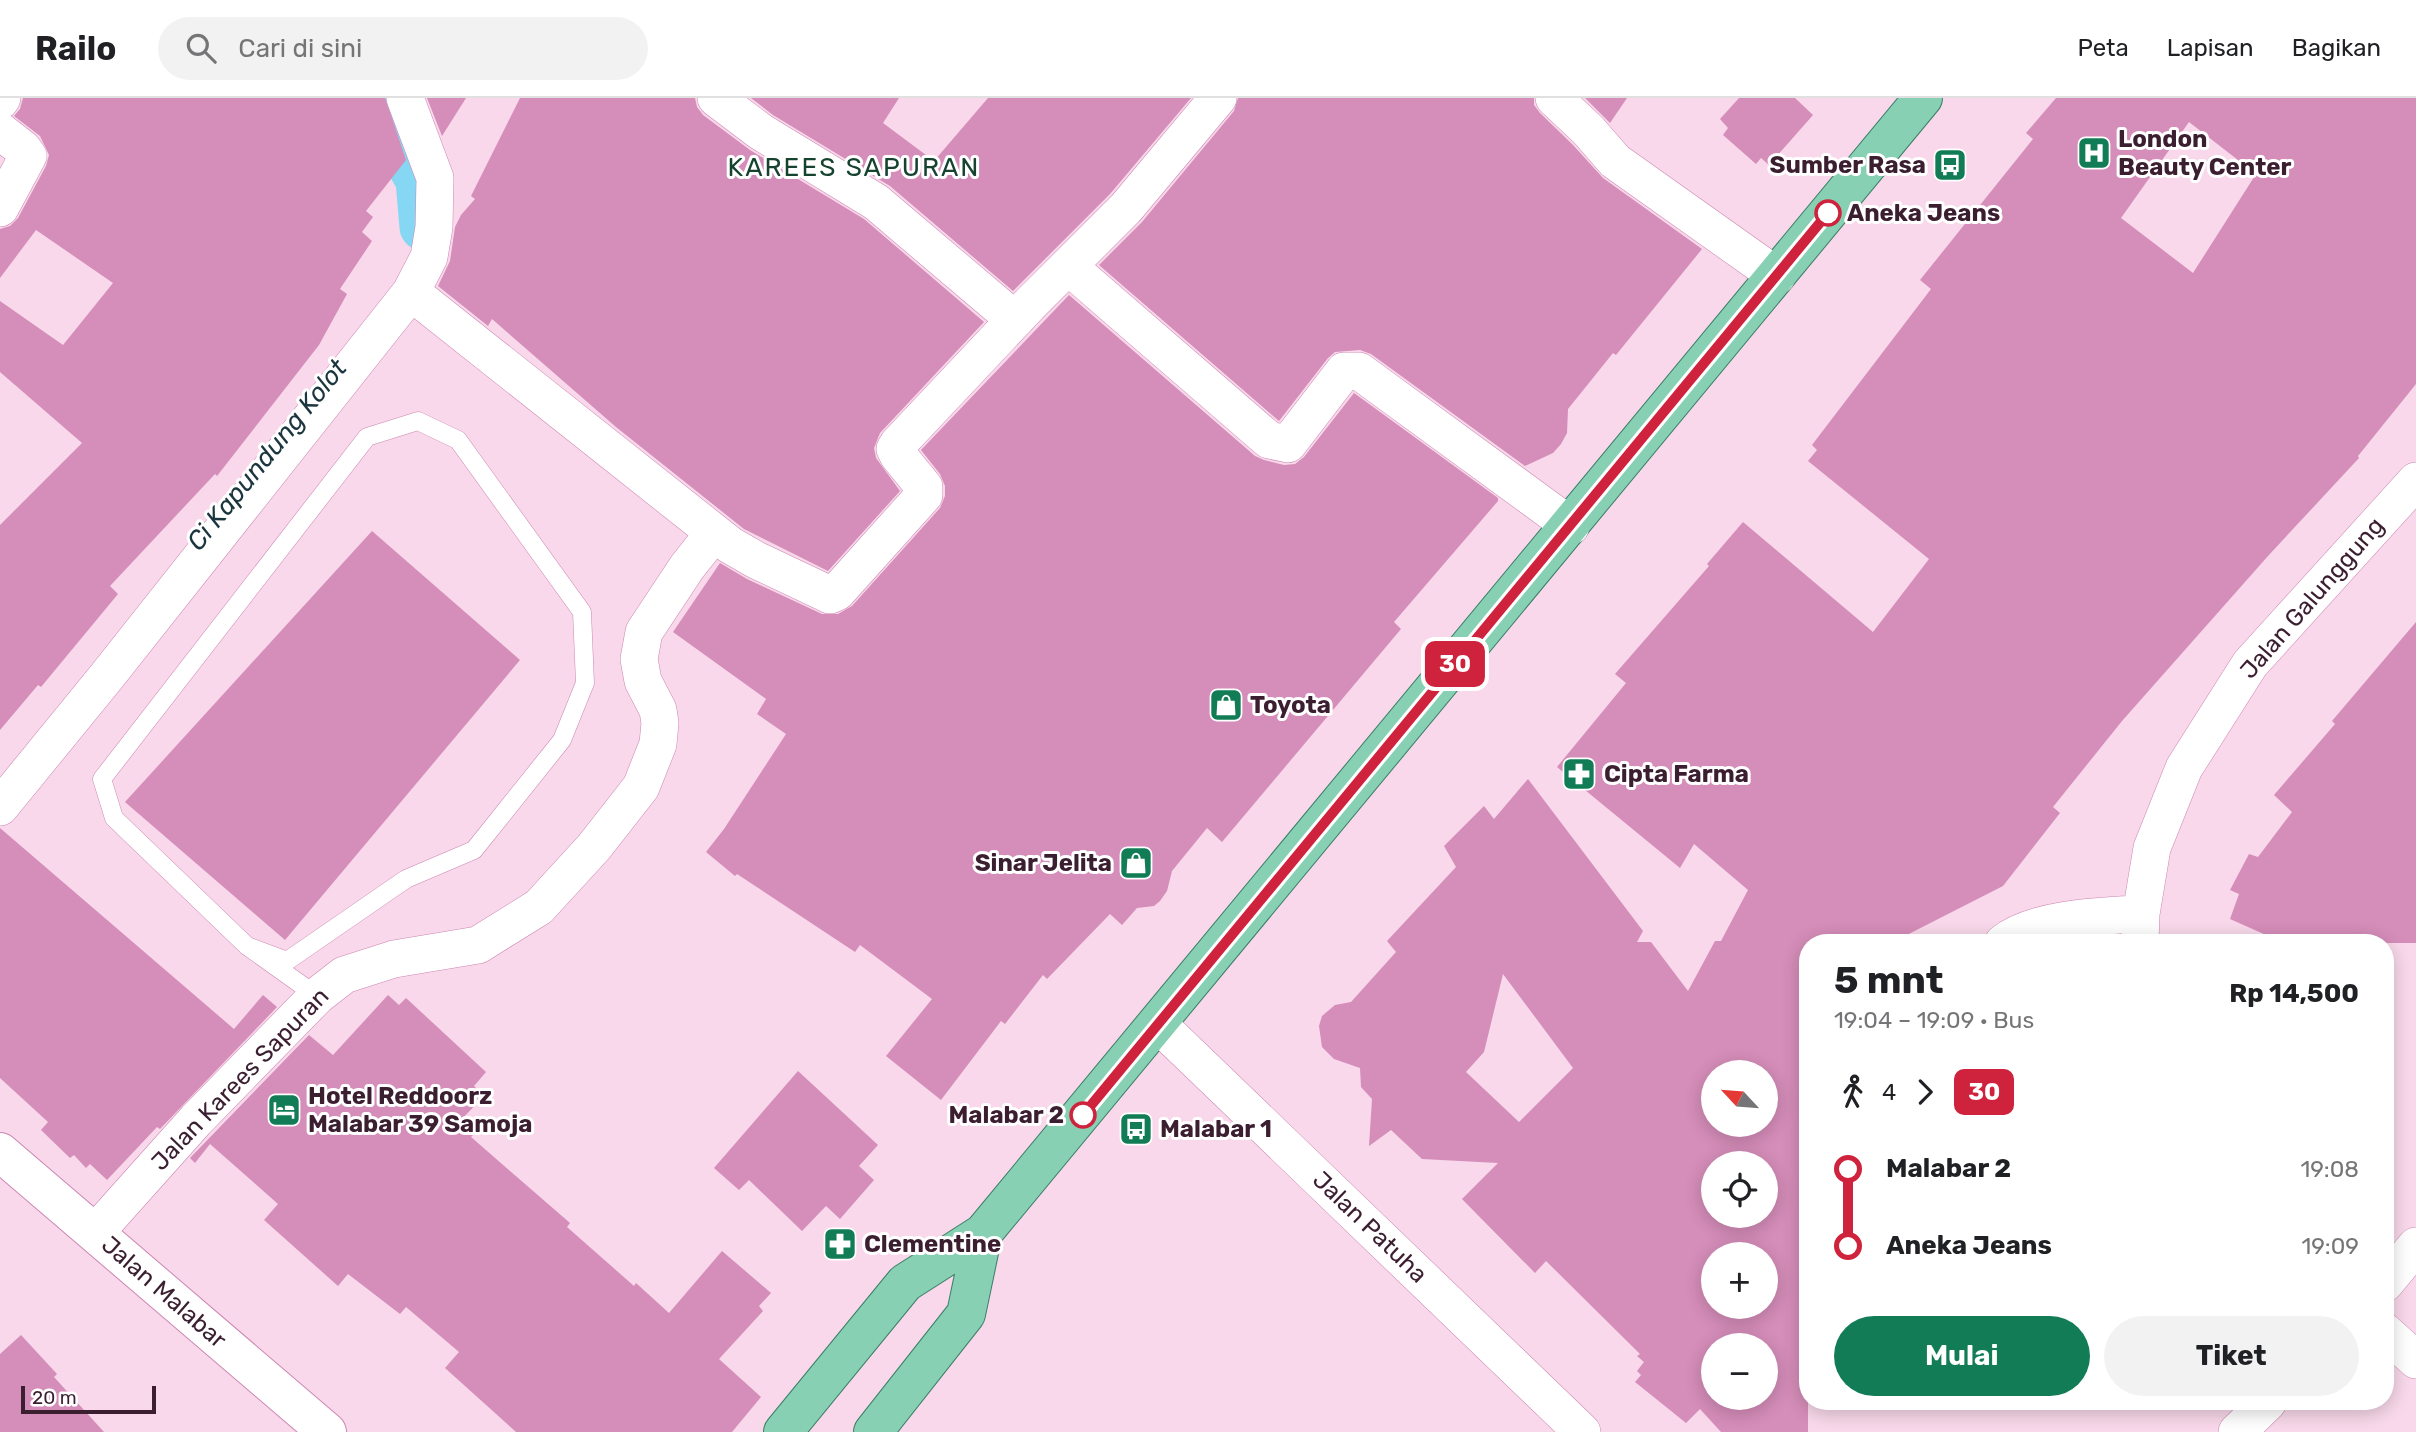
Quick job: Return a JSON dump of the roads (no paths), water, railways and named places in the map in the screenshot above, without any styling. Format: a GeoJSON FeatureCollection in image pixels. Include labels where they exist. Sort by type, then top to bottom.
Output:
{"type":"FeatureCollection","features":[{"type":"Feature","properties":{"kind":"main road"},"geometry":{"type":"LineString","coordinates":[[783,1432],[905,1283],[983,1233],[1923,98]]}},
{"type":"Feature","properties":{"kind":"main road"},"geometry":{"type":"LineString","coordinates":[[873,1432],[966,1314],[983,1233]]}},
{"type":"Feature","properties":{"kind":"street"},"geometry":{"type":"LineString","coordinates":[[0,807],[116,666],[411,292],[429,257],[435,177],[405,98]]}},
{"type":"Feature","properties":{"kind":"street"},"geometry":{"type":"LineString","coordinates":[[716,98],[761,132],[876,202],[1015,320]]}},
{"type":"Feature","properties":{"kind":"street"},"geometry":{"type":"LineString","coordinates":[[411,292],[714,533],[756,560],[830,596],[838,592],[924,495],[924,487],[898,456],[895,449],[898,444],[1126,208],[1218,98]]}},
{"type":"Feature","properties":{"kind":"street"},"geometry":{"type":"LineString","coordinates":[[1554,98],[1588,130],[1615,161],[1777,276]]}},
{"type":"Feature","properties":{"kind":"street"},"geometry":{"type":"LineString","coordinates":[[0,131],[28,156],[0,208]]}},
{"type":"Feature","properties":{"kind":"street"},"geometry":{"type":"LineString","coordinates":[[1068,266],[1269,440],[1287,444],[1344,371],[1359,371],[1570,526]]}},
{"type":"Feature","properties":{"kind":"street","name":"Jalan Galunggung"},"geometry":{"type":"LineString","coordinates":[[2018,934],[2062,920],[2141,929],[2152,848],[2184,768],[2250,664],[2416,481]]}},
{"type":"Feature","properties":{"kind":"street","name":"Jalan Karees Sapuran"},"geometry":{"type":"LineString","coordinates":[[95,1233],[196,1120],[317,996],[344,975],[394,960],[478,945],[539,907],[594,846],[641,787],[658,744],[658,710],[643,681],[639,659],[644,632],[687,567],[714,533]]}},
{"type":"Feature","properties":{"kind":"street","name":"Jalan Patuha"},"geometry":{"type":"LineString","coordinates":[[1157,1023],[1582,1432]]}},
{"type":"Feature","properties":{"kind":"street","name":"Jalan Malabar"},"geometry":{"type":"LineString","coordinates":[[0,1152],[327,1432]]}},
{"type":"Feature","properties":{"kind":"street"},"geometry":{"type":"LineString","coordinates":[[2394,1272],[2416,1246]]}},
{"type":"Feature","properties":{"kind":"street"},"geometry":{"type":"LineString","coordinates":[[2394,1340],[2416,1360]]}},
{"type":"Feature","properties":{"kind":"street"},"geometry":{"type":"LineString","coordinates":[[2237,1432],[2260,1410]]}},
{"type":"Feature","properties":{"kind":"lane"},"geometry":{"type":"LineString","coordinates":[[247,946],[287,961],[405,879],[474,850],[562,740],[584,683],[582,612],[458,440],[418,421],[367,437],[102,779],[114,818],[247,946],[317,996]]}},
{"type":"Feature","properties":{"kind":"waterway","name":"Ci Kapundung Kolot"},"geometry":{"type":"LineString","coordinates":[[372,98],[419,180],[423,227]]}},
{"type":"Feature","properties":{"kind":"place","name":"London Beauty Center"},"geometry":{"type":"Point","coordinates":[2094,153]}},
{"type":"Feature","properties":{"kind":"place","name":"Sumber Rasa"},"geometry":{"type":"Point","coordinates":[1950,165]}},
{"type":"Feature","properties":{"kind":"place","name":"Aneka Jeans"},"geometry":{"type":"Point","coordinates":[1828,213]}},
{"type":"Feature","properties":{"kind":"place","name":"Toyota"},"geometry":{"type":"Point","coordinates":[1226,705]}},
{"type":"Feature","properties":{"kind":"place","name":"Cipta Farma"},"geometry":{"type":"Point","coordinates":[1579,774]}},
{"type":"Feature","properties":{"kind":"place","name":"Sinar Jelita"},"geometry":{"type":"Point","coordinates":[1136,863]}},
{"type":"Feature","properties":{"kind":"place","name":"Hotel Reddoorz Malabar 39 Samoja"},"geometry":{"type":"Point","coordinates":[284,1110]}},
{"type":"Feature","properties":{"kind":"place","name":"Malabar 2"},"geometry":{"type":"Point","coordinates":[1083,1115]}},
{"type":"Feature","properties":{"kind":"place","name":"Malabar 1"},"geometry":{"type":"Point","coordinates":[1136,1129]}},
{"type":"Feature","properties":{"kind":"place","name":"Clementine"},"geometry":{"type":"Point","coordinates":[840,1244]}},
{"type":"Feature","properties":{"kind":"district","name":"KAREES SAPURAN"},"geometry":{"type":"Point","coordinates":[854,167]}}]}
